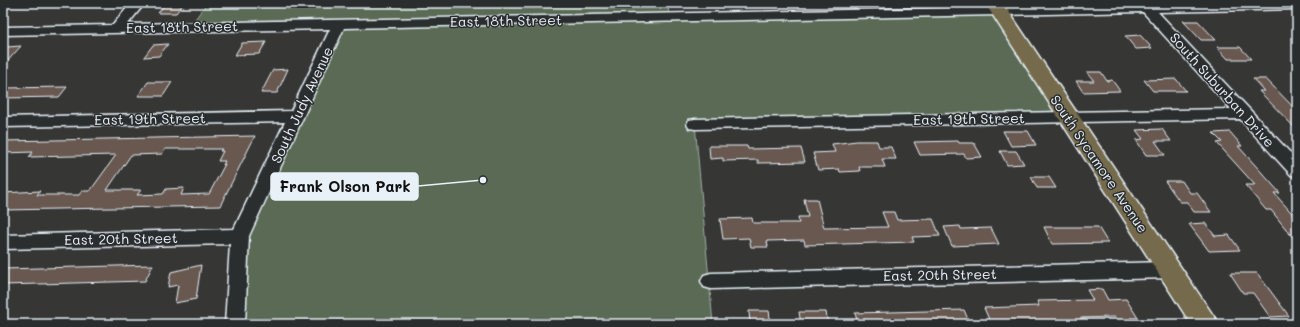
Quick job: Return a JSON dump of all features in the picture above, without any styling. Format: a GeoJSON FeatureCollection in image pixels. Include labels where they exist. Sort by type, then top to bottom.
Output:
{"type":"FeatureCollection","features":[{"type":"Feature","properties":{"kind":"main road","name":"South Sycamore Avenue"},"geometry":{"type":"LineString","coordinates":[[996,7],[1206,324]]}},
{"type":"Feature","properties":{"kind":"street"},"geometry":{"type":"LineString","coordinates":[[117,29],[138,3]]}},
{"type":"Feature","properties":{"kind":"street","name":"East 18th Street"},"geometry":{"type":"LineString","coordinates":[[3,31],[339,24],[755,10],[1106,6],[1148,8],[1295,4]]}},
{"type":"Feature","properties":{"kind":"street","name":"South Suburban Drive"},"geometry":{"type":"LineString","coordinates":[[1148,8],[1243,114],[1297,171]]}},
{"type":"Feature","properties":{"kind":"street","name":"South Judy Avenue"},"geometry":{"type":"LineString","coordinates":[[235,324],[240,236],[339,24]]}},
{"type":"Feature","properties":{"kind":"street","name":"East 19th Street"},"geometry":{"type":"LineString","coordinates":[[695,124],[1243,114]]}},
{"type":"Feature","properties":{"kind":"street","name":"East 19th Street"},"geometry":{"type":"LineString","coordinates":[[3,122],[297,116]]}},
{"type":"Feature","properties":{"kind":"street","name":"East 20th Street"},"geometry":{"type":"LineString","coordinates":[[3,242],[240,236]]}},
{"type":"Feature","properties":{"kind":"street","name":"East 20th Street"},"geometry":{"type":"LineString","coordinates":[[711,281],[1170,270]]}},
{"type":"Feature","properties":{"kind":"green space"},"geometry":{"type":"Polygon","coordinates":[[[207,3],[668,3],[669,17],[999,12],[1068,117],[695,124],[713,324],[235,324],[240,236],[339,24],[193,22],[207,3]]]}},
{"type":"Feature","properties":{"kind":"building"},"geometry":{"type":"Polygon","coordinates":[[[166,3],[184,3],[176,13],[158,13],[166,3]]]}},
{"type":"Feature","properties":{"kind":"building"},"geometry":{"type":"Polygon","coordinates":[[[1183,21],[1198,21],[1216,40],[1201,40],[1183,21]]]}},
{"type":"Feature","properties":{"kind":"building"},"geometry":{"type":"Polygon","coordinates":[[[1140,35],[1152,48],[1136,49],[1125,36],[1140,35]]]}},
{"type":"Feature","properties":{"kind":"building"},"geometry":{"type":"Polygon","coordinates":[[[266,42],[259,54],[235,55],[242,43],[266,42]]]}},
{"type":"Feature","properties":{"kind":"building"},"geometry":{"type":"Polygon","coordinates":[[[168,44],[159,56],[144,57],[153,45],[168,44]]]}},
{"type":"Feature","properties":{"kind":"building"},"geometry":{"type":"Polygon","coordinates":[[[21,46],[3,66],[3,51],[7,47],[21,46]]]}},
{"type":"Feature","properties":{"kind":"building"},"geometry":{"type":"Polygon","coordinates":[[[1217,47],[1240,47],[1251,59],[1228,59],[1217,47]]]}},
{"type":"Feature","properties":{"kind":"building"},"geometry":{"type":"Polygon","coordinates":[[[288,69],[277,93],[261,93],[273,70],[288,69]]]}},
{"type":"Feature","properties":{"kind":"building"},"geometry":{"type":"Polygon","coordinates":[[[1087,72],[1101,72],[1107,81],[1112,80],[1120,91],[1083,92],[1076,81],[1094,81],[1087,72]]]}},
{"type":"Feature","properties":{"kind":"building"},"geometry":{"type":"Polygon","coordinates":[[[1176,79],[1186,91],[1153,91],[1144,80],[1176,79]]]}},
{"type":"Feature","properties":{"kind":"building"},"geometry":{"type":"Polygon","coordinates":[[[1253,79],[1266,79],[1297,111],[1297,130],[1259,91],[1264,91],[1253,79]]]}},
{"type":"Feature","properties":{"kind":"building"},"geometry":{"type":"Polygon","coordinates":[[[148,82],[172,82],[163,96],[138,96],[148,82]]]}},
{"type":"Feature","properties":{"kind":"building"},"geometry":{"type":"Polygon","coordinates":[[[67,87],[59,97],[3,98],[3,88],[67,87]]]}},
{"type":"Feature","properties":{"kind":"building"},"geometry":{"type":"Polygon","coordinates":[[[1162,129],[1171,141],[1155,141],[1165,155],[1146,155],[1136,140],[1143,139],[1136,130],[1162,129]]]}},
{"type":"Feature","properties":{"kind":"building"},"geometry":{"type":"Polygon","coordinates":[[[1003,131],[1028,131],[1036,145],[1011,146],[1003,131]]]}},
{"type":"Feature","properties":{"kind":"building"},"geometry":{"type":"Polygon","coordinates":[[[1230,132],[1242,146],[1238,146],[1280,193],[1274,193],[1297,219],[1297,243],[1271,210],[1266,210],[1245,185],[1255,185],[1217,143],[1222,142],[1213,133],[1230,132]]]}},
{"type":"Feature","properties":{"kind":"building"},"geometry":{"type":"Polygon","coordinates":[[[255,136],[220,206],[3,210],[3,193],[40,191],[37,195],[79,195],[82,191],[90,191],[116,155],[29,157],[33,152],[3,153],[3,141],[255,136]],[[165,149],[162,154],[131,155],[107,190],[141,190],[137,195],[163,194],[166,189],[184,188],[181,195],[209,194],[225,164],[223,165],[225,161],[218,161],[223,151],[220,151],[222,149],[165,149]]]}},
{"type":"Feature","properties":{"kind":"building"},"geometry":{"type":"Polygon","coordinates":[[[857,141],[877,141],[879,147],[891,147],[896,159],[882,159],[885,167],[859,167],[860,171],[840,172],[839,169],[818,170],[813,153],[835,152],[832,144],[857,141]]]}},
{"type":"Feature","properties":{"kind":"building"},"geometry":{"type":"Polygon","coordinates":[[[958,141],[959,143],[974,143],[982,157],[966,158],[964,154],[920,155],[914,142],[958,141]]]}},
{"type":"Feature","properties":{"kind":"building"},"geometry":{"type":"Polygon","coordinates":[[[709,146],[747,146],[748,149],[801,148],[805,162],[758,163],[758,160],[723,161],[723,158],[710,159],[709,146]]]}},
{"type":"Feature","properties":{"kind":"building"},"geometry":{"type":"Polygon","coordinates":[[[1000,151],[1016,151],[1024,164],[1007,165],[1000,151]]]}},
{"type":"Feature","properties":{"kind":"building"},"geometry":{"type":"Polygon","coordinates":[[[1031,177],[1049,177],[1056,188],[1037,188],[1031,177]]]}},
{"type":"Feature","properties":{"kind":"building"},"geometry":{"type":"Polygon","coordinates":[[[1165,181],[1182,181],[1190,193],[1197,193],[1211,212],[1194,212],[1187,202],[1180,202],[1165,181]]]}},
{"type":"Feature","properties":{"kind":"building"},"geometry":{"type":"Polygon","coordinates":[[[804,199],[817,199],[824,228],[888,227],[882,212],[894,212],[897,220],[933,219],[940,236],[912,237],[914,242],[805,245],[804,240],[767,241],[768,247],[751,247],[749,238],[723,239],[720,219],[752,218],[753,223],[799,223],[798,217],[808,217],[804,199]]]}},
{"type":"Feature","properties":{"kind":"building"},"geometry":{"type":"Polygon","coordinates":[[[1205,223],[1215,236],[1229,235],[1240,250],[1209,251],[1189,224],[1205,223]]]}},
{"type":"Feature","properties":{"kind":"building"},"geometry":{"type":"Polygon","coordinates":[[[960,226],[961,229],[991,228],[999,244],[952,246],[944,227],[960,226]]]}},
{"type":"Feature","properties":{"kind":"building"},"geometry":{"type":"Polygon","coordinates":[[[1044,227],[1098,227],[1108,243],[1052,244],[1044,227]]]}},
{"type":"Feature","properties":{"kind":"building"},"geometry":{"type":"Polygon","coordinates":[[[153,265],[145,281],[3,285],[3,269],[153,265]]]}},
{"type":"Feature","properties":{"kind":"building"},"geometry":{"type":"Polygon","coordinates":[[[201,265],[196,299],[175,303],[178,285],[168,287],[171,272],[201,265]]]}},
{"type":"Feature","properties":{"kind":"building"},"geometry":{"type":"Polygon","coordinates":[[[1230,273],[1257,273],[1289,316],[1270,317],[1253,293],[1243,293],[1230,273]]]}},
{"type":"Feature","properties":{"kind":"building"},"geometry":{"type":"Polygon","coordinates":[[[1102,289],[1108,300],[1126,299],[1138,318],[1130,318],[1134,324],[1118,324],[1115,317],[1080,318],[1083,322],[1068,322],[1069,324],[991,324],[984,308],[1039,306],[1037,301],[1093,300],[1087,290],[1102,289]]]}},
{"type":"Feature","properties":{"kind":"building"},"geometry":{"type":"Polygon","coordinates":[[[964,310],[970,324],[858,324],[855,313],[964,310]]]}},
{"type":"Feature","properties":{"kind":"building"},"geometry":{"type":"Polygon","coordinates":[[[749,311],[769,311],[771,324],[750,324],[749,311]]]}},
{"type":"Feature","properties":{"kind":"building"},"geometry":{"type":"Polygon","coordinates":[[[799,312],[826,312],[828,324],[801,324],[799,312]]]}},
{"type":"Feature","properties":{"kind":"place","name":"Frank Olson Park"},"geometry":{"type":"Point","coordinates":[483,180]}}]}
